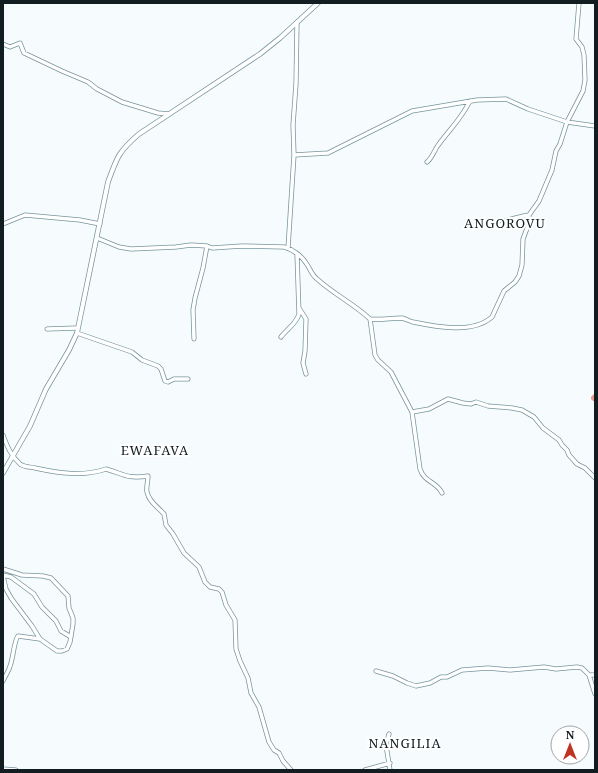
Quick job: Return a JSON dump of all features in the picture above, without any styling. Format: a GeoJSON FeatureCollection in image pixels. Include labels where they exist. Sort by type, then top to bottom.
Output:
{"type":"FeatureCollection","features":[{"type":"Feature","properties":{"kind":"street"},"geometry":{"type":"LineString","coordinates":[[3,473],[30,426],[46,389],[69,350],[77,331],[108,182],[116,158],[125,145],[140,134],[260,54],[318,3]]}},
{"type":"Feature","properties":{"kind":"street"},"geometry":{"type":"LineString","coordinates":[[370,319],[403,318],[412,322],[456,328],[473,327],[492,317],[504,291],[515,282],[519,276],[522,265],[523,239],[529,223],[529,215],[539,202],[552,170],[556,151],[560,144],[567,122],[583,91],[585,80],[584,55],[582,47],[576,39],[579,3]]}},
{"type":"Feature","properties":{"kind":"street"},"geometry":{"type":"LineString","coordinates":[[288,248],[294,155],[293,125],[296,84],[297,22]]}},
{"type":"Feature","properties":{"kind":"street"},"geometry":{"type":"LineString","coordinates":[[3,44],[10,47],[20,43],[24,53],[88,82],[113,98],[158,113],[168,114]]}},
{"type":"Feature","properties":{"kind":"street"},"geometry":{"type":"LineString","coordinates":[[294,155],[328,153],[412,111],[470,100],[506,98],[528,109],[567,122],[595,126]]}},
{"type":"Feature","properties":{"kind":"street"},"geometry":{"type":"LineString","coordinates":[[427,162],[438,145],[459,120],[470,100]]}},
{"type":"Feature","properties":{"kind":"street"},"geometry":{"type":"LineString","coordinates":[[3,224],[25,215],[80,220],[100,224]]}},
{"type":"Feature","properties":{"kind":"street"},"geometry":{"type":"LineString","coordinates":[[502,221],[529,215]]}},
{"type":"Feature","properties":{"kind":"street"},"geometry":{"type":"LineString","coordinates":[[97,238],[119,247],[131,249],[192,245],[212,248],[242,246],[284,247],[297,254],[305,261],[316,278],[337,296],[361,310],[370,319],[375,355],[378,360],[391,372],[412,412],[421,472],[429,482],[437,485],[442,493]]}},
{"type":"Feature","properties":{"kind":"street"},"geometry":{"type":"LineString","coordinates":[[194,339],[194,304],[203,268],[206,246]]}},
{"type":"Feature","properties":{"kind":"street"},"geometry":{"type":"LineString","coordinates":[[281,337],[298,318],[297,254]]}},
{"type":"Feature","properties":{"kind":"street"},"geometry":{"type":"LineString","coordinates":[[299,308],[306,319],[306,351],[303,363],[306,374]]}},
{"type":"Feature","properties":{"kind":"street"},"geometry":{"type":"LineString","coordinates":[[47,329],[77,331],[132,352],[142,360],[158,366],[163,372],[165,381],[168,382],[174,379],[188,379]]}},
{"type":"Feature","properties":{"kind":"street"},"geometry":{"type":"LineString","coordinates":[[412,412],[429,409],[448,399],[463,403],[472,404],[476,402],[488,406],[519,409],[534,417],[543,428],[559,440],[577,464],[585,468],[595,478]]}},
{"type":"Feature","properties":{"kind":"street"},"geometry":{"type":"LineString","coordinates":[[3,435],[13,457],[22,466],[55,472],[83,473],[96,472],[106,469],[135,478],[148,476],[147,492],[149,497],[155,506],[164,514],[166,523],[174,534],[184,553],[199,567],[207,584],[211,587],[219,589],[222,592],[226,605],[235,621],[234,630],[236,649],[248,678],[254,700],[258,707],[270,742],[274,750],[280,753],[283,761],[291,770]]}},
{"type":"Feature","properties":{"kind":"street"},"geometry":{"type":"LineString","coordinates":[[3,569],[22,575],[51,578],[68,596],[69,608],[73,618],[73,631],[67,649],[57,651],[50,648],[40,639],[11,598],[6,589],[3,575]]}},
{"type":"Feature","properties":{"kind":"street"},"geometry":{"type":"LineString","coordinates":[[3,575],[16,580],[34,594],[42,607],[56,621],[61,631],[72,637]]}},
{"type":"Feature","properties":{"kind":"street"},"geometry":{"type":"LineString","coordinates":[[3,681],[10,667],[16,638],[18,636],[40,639]]}},
{"type":"Feature","properties":{"kind":"street"},"geometry":{"type":"LineString","coordinates":[[376,671],[393,676],[416,686],[430,683],[441,677],[447,677],[462,670],[494,668],[503,670],[544,667],[556,669],[577,667],[582,668],[589,675],[595,694]]}},
{"type":"Feature","properties":{"kind":"street"},"geometry":{"type":"LineString","coordinates":[[589,675],[595,675]]}},
{"type":"Feature","properties":{"kind":"street"},"geometry":{"type":"LineString","coordinates":[[389,734],[386,744],[390,770]]}},
{"type":"Feature","properties":{"kind":"street"},"geometry":{"type":"LineString","coordinates":[[365,770],[390,763]]}},
{"type":"Feature","properties":{"kind":"street"},"geometry":{"type":"LineString","coordinates":[[3,769],[16,770]]}},
{"type":"Feature","properties":{"kind":"district","name":"ANGOROVU"},"geometry":{"type":"Point","coordinates":[505,223]}},
{"type":"Feature","properties":{"kind":"district","name":"EWAFAVA"},"geometry":{"type":"Point","coordinates":[155,450]}},
{"type":"Feature","properties":{"kind":"district","name":"NANGILIA"},"geometry":{"type":"Point","coordinates":[405,743]}}]}
